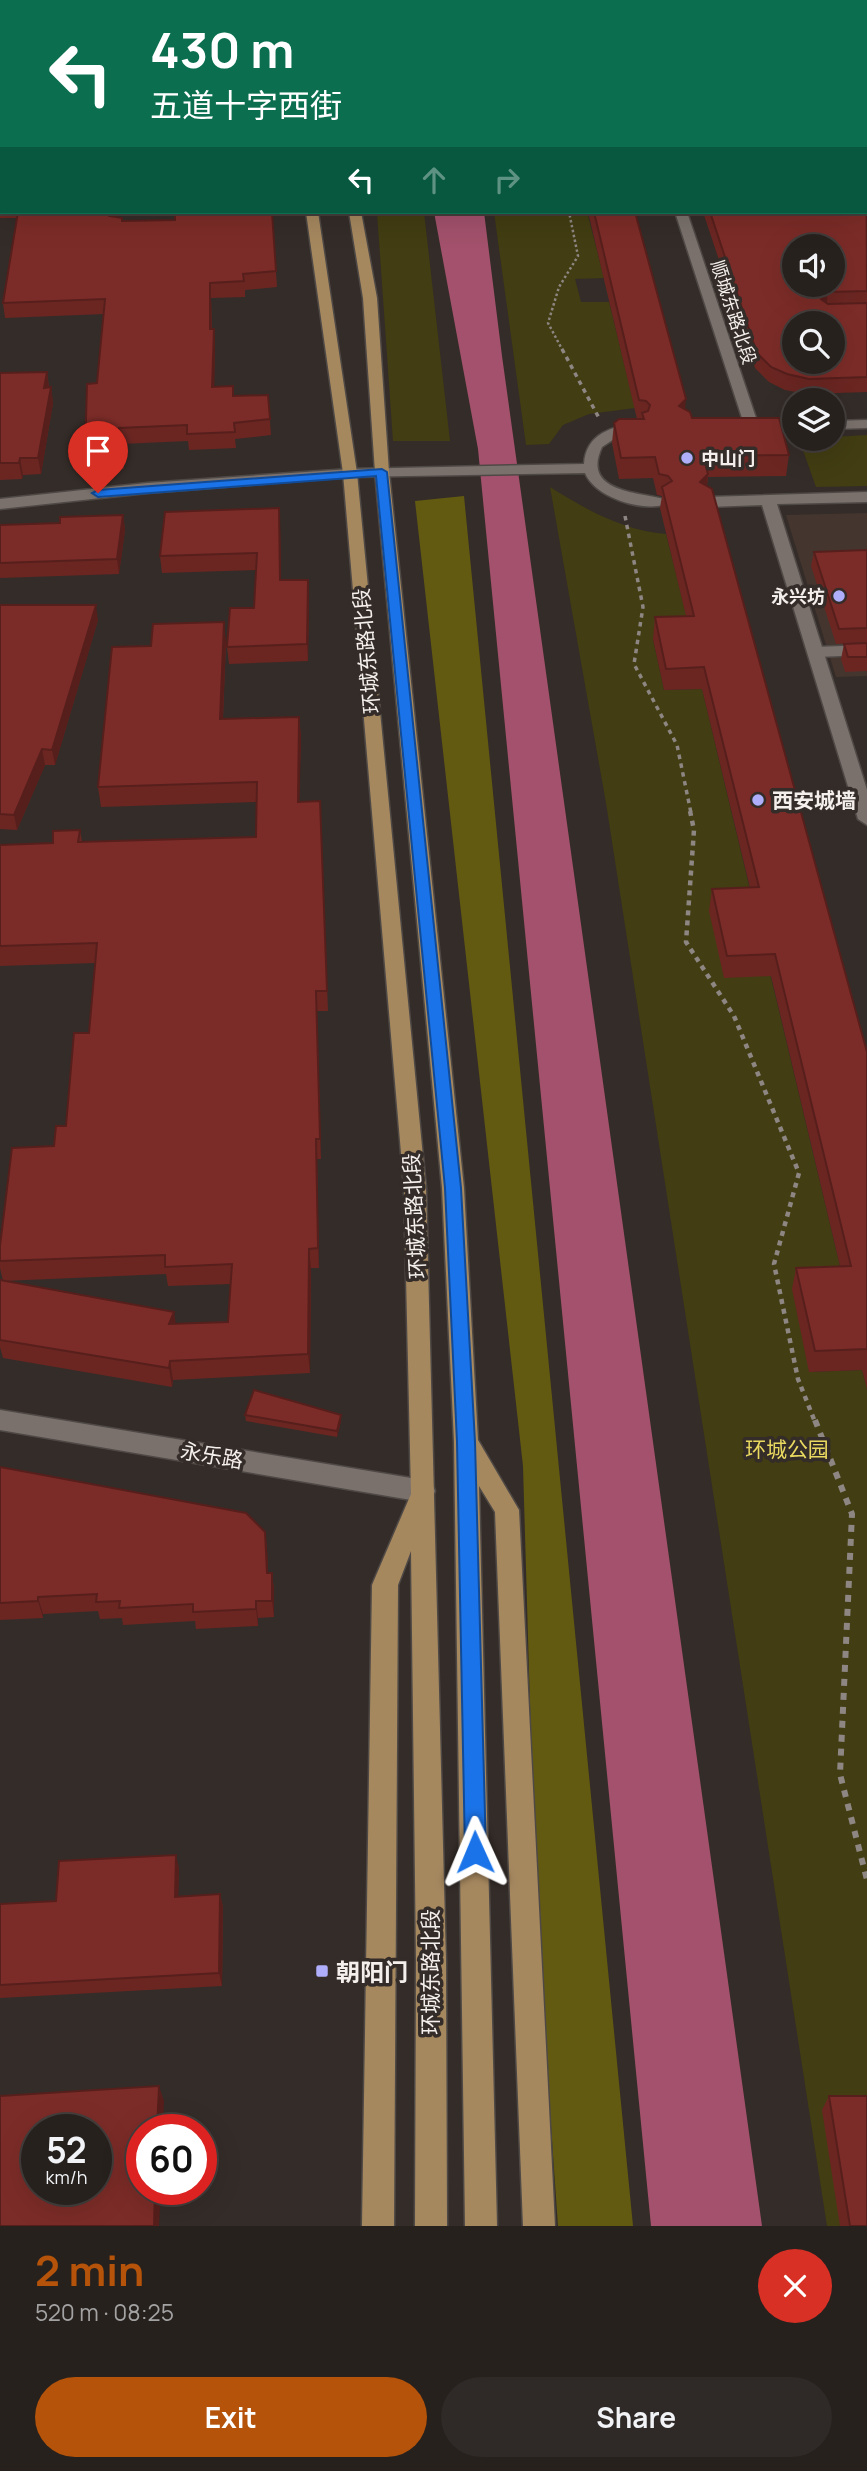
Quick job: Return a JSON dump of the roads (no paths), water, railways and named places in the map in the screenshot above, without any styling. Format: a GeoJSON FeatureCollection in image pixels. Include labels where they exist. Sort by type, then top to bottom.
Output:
{"type":"FeatureCollection","features":[{"type":"Feature","properties":{"kind":"main road","name":"环城东路北段"},"geometry":{"type":"LineString","coordinates":[[312,214],[350,473],[415,1188],[424,1491],[431,1961],[431,2226]]}},
{"type":"Feature","properties":{"kind":"main road","name":"环城东路北段"},"geometry":{"type":"LineString","coordinates":[[355,214],[370,298],[382,472],[453,1188],[466,1442],[481,2226]]}},
{"type":"Feature","properties":{"kind":"main road"},"geometry":{"type":"LineString","coordinates":[[466,1442],[507,1510],[539,2226]]}},
{"type":"Feature","properties":{"kind":"main road"},"geometry":{"type":"LineString","coordinates":[[378,2226],[385,1585],[424,1491]]}},
{"type":"Feature","properties":{"kind":"street","name":"顺城东路北段"},"geometry":{"type":"LineString","coordinates":[[682,214],[744,425],[782,425]]}},
{"type":"Feature","properties":{"kind":"street"},"geometry":{"type":"LineString","coordinates":[[845,425],[867,424]]}},
{"type":"Feature","properties":{"kind":"street"},"geometry":{"type":"LineString","coordinates":[[639,427],[608,435],[597,442],[591,452],[591,468],[602,486],[620,495],[659,502]]}},
{"type":"Feature","properties":{"kind":"street"},"geometry":{"type":"LineString","coordinates":[[0,504],[147,488],[350,473],[591,468]]}},
{"type":"Feature","properties":{"kind":"street"},"geometry":{"type":"LineString","coordinates":[[708,502],[867,498]]}},
{"type":"Feature","properties":{"kind":"street"},"geometry":{"type":"LineString","coordinates":[[768,500],[867,819]]}},
{"type":"Feature","properties":{"kind":"street"},"geometry":{"type":"LineString","coordinates":[[816,652],[867,650]]}},
{"type":"Feature","properties":{"kind":"street","name":"永乐路"},"geometry":{"type":"LineString","coordinates":[[0,1420],[424,1491]]}},
{"type":"Feature","properties":{"kind":"place","name":"中山门"},"geometry":{"type":"Point","coordinates":[687,458]}},
{"type":"Feature","properties":{"kind":"place","name":"永兴坊"},"geometry":{"type":"Point","coordinates":[839,596]}},
{"type":"Feature","properties":{"kind":"place","name":"西安城墙"},"geometry":{"type":"Point","coordinates":[758,800]}},
{"type":"Feature","properties":{"kind":"place","name":"朝阳门"},"geometry":{"type":"Point","coordinates":[322,1971]}},
{"type":"Feature","properties":{"kind":"park label","name":"环城公园"},"geometry":{"type":"Point","coordinates":[787,1449]}}]}
